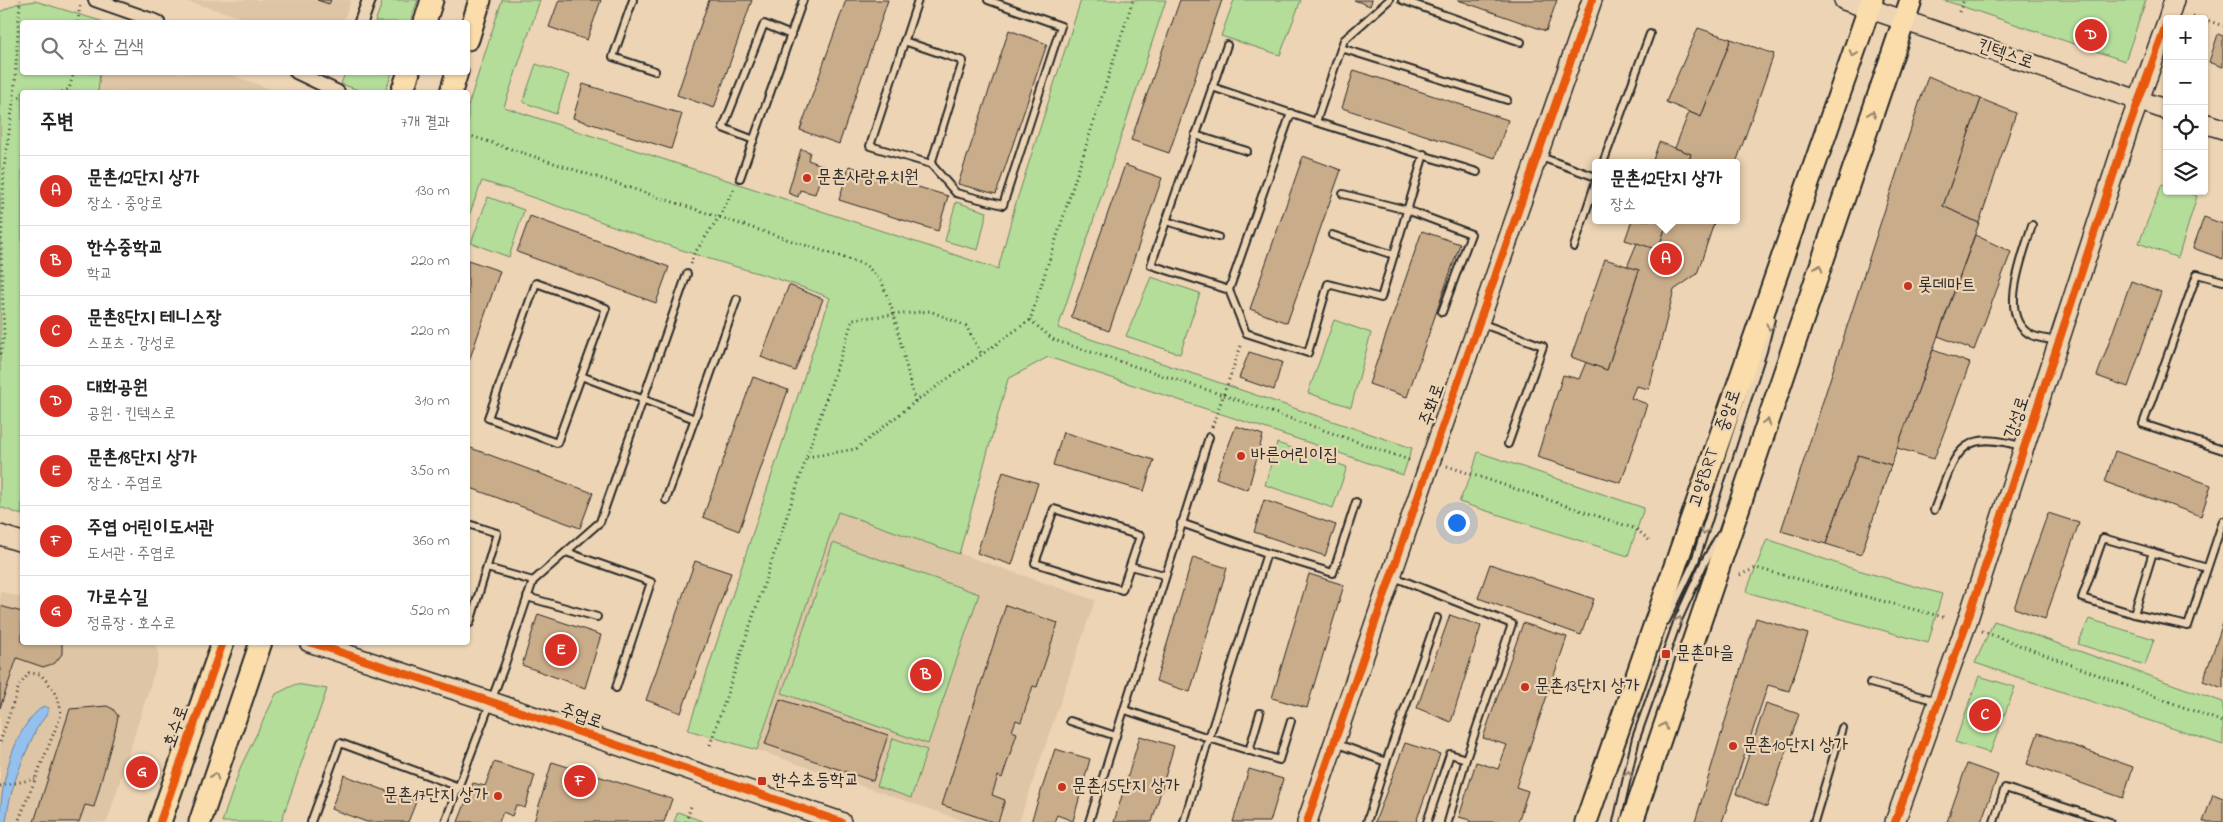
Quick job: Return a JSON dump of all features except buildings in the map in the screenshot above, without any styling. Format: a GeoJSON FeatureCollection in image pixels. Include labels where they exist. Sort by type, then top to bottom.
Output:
{"type":"FeatureCollection","features":[{"type":"Feature","properties":{"kind":"main road"},"geometry":{"type":"LineString","coordinates":[[426,20],[432,0]]}},
{"type":"Feature","properties":{"kind":"main road"},"geometry":{"type":"LineString","coordinates":[[470,32],[480,0]]}},
{"type":"Feature","properties":{"kind":"main road"},"geometry":{"type":"LineString","coordinates":[[1632,822],[1910,0]]}},
{"type":"Feature","properties":{"kind":"main road","name":"중앙로"},"geometry":{"type":"LineString","coordinates":[[1586,822],[1870,4]]}},
{"type":"Feature","properties":{"kind":"main road"},"geometry":{"type":"LineString","coordinates":[[403,90],[407,75]]}},
{"type":"Feature","properties":{"kind":"main road"},"geometry":{"type":"LineString","coordinates":[[452,90],[456,75]]}},
{"type":"Feature","properties":{"kind":"main road","name":"호수로"},"geometry":{"type":"LineString","coordinates":[[160,822],[222,645]]}},
{"type":"Feature","properties":{"kind":"main road"},"geometry":{"type":"LineString","coordinates":[[200,822],[260,645]]}},
{"type":"Feature","properties":{"kind":"street"},"geometry":{"type":"LineString","coordinates":[[95,0],[152,20]]}},
{"type":"Feature","properties":{"kind":"street"},"geometry":{"type":"LineString","coordinates":[[362,20],[369,0]]}},
{"type":"Feature","properties":{"kind":"street","name":"주화로"},"geometry":{"type":"LineString","coordinates":[[1307,822],[1478,322],[1592,0]]}},
{"type":"Feature","properties":{"kind":"street","name":"킨텍스로"},"geometry":{"type":"LineString","coordinates":[[1844,0],[1870,4],[1904,21],[2163,109]]}},
{"type":"Feature","properties":{"kind":"street","name":"강성로"},"geometry":{"type":"LineString","coordinates":[[2169,15],[2174,0]]}},
{"type":"Feature","properties":{"kind":"street","name":"강성로"},"geometry":{"type":"LineString","coordinates":[[1896,822],[2163,31]]}},
{"type":"Feature","properties":{"kind":"street"},"geometry":{"type":"LineString","coordinates":[[306,75],[334,90]]}},
{"type":"Feature","properties":{"kind":"street"},"geometry":{"type":"LineString","coordinates":[[2208,123],[2223,129]]}},
{"type":"Feature","properties":{"kind":"street"},"geometry":{"type":"LineString","coordinates":[[0,534],[20,541]]}},
{"type":"Feature","properties":{"kind":"street","name":"주엽로"},"geometry":{"type":"LineString","coordinates":[[318,645],[492,702],[841,822]]}},
{"type":"Feature","properties":{"kind":"lane"},"geometry":{"type":"LineString","coordinates":[[633,0],[613,58],[655,71]]}},
{"type":"Feature","properties":{"kind":"lane"},"geometry":{"type":"LineString","coordinates":[[740,178],[803,0]]}},
{"type":"Feature","properties":{"kind":"lane"},"geometry":{"type":"LineString","coordinates":[[918,0],[870,146],[931,164],[956,193],[1003,205],[1061,26],[988,0]]}},
{"type":"Feature","properties":{"kind":"lane"},"geometry":{"type":"LineString","coordinates":[[1316,122],[1344,40],[1389,0]]}},
{"type":"Feature","properties":{"kind":"lane"},"geometry":{"type":"LineString","coordinates":[[1402,0],[1521,42]]}},
{"type":"Feature","properties":{"kind":"lane"},"geometry":{"type":"LineString","coordinates":[[754,140],[723,128],[764,24],[791,35]]}},
{"type":"Feature","properties":{"kind":"lane"},"geometry":{"type":"LineString","coordinates":[[1604,159],[1650,34]]}},
{"type":"Feature","properties":{"kind":"lane"},"geometry":{"type":"LineString","coordinates":[[904,41],[963,61],[931,164]]}},
{"type":"Feature","properties":{"kind":"lane"},"geometry":{"type":"LineString","coordinates":[[1227,45],[1151,265],[1229,290]]}},
{"type":"Feature","properties":{"kind":"lane"},"geometry":{"type":"LineString","coordinates":[[1341,48],[1507,100]]}},
{"type":"Feature","properties":{"kind":"lane"},"geometry":{"type":"LineString","coordinates":[[1212,87],[1316,122],[1477,172]]}},
{"type":"Feature","properties":{"kind":"lane"},"geometry":{"type":"LineString","coordinates":[[1291,113],[1229,290],[1246,333],[1308,353],[1328,284],[1381,298],[1424,154]]}},
{"type":"Feature","properties":{"kind":"lane"},"geometry":{"type":"LineString","coordinates":[[1195,135],[1247,152]]}},
{"type":"Feature","properties":{"kind":"lane"},"geometry":{"type":"LineString","coordinates":[[1537,155],[1592,175]]}},
{"type":"Feature","properties":{"kind":"lane"},"geometry":{"type":"LineString","coordinates":[[1574,247],[1592,193]]}},
{"type":"Feature","properties":{"kind":"lane"},"geometry":{"type":"LineString","coordinates":[[1343,194],[1407,210],[1471,234],[1442,312]]}},
{"type":"Feature","properties":{"kind":"lane"},"geometry":{"type":"LineString","coordinates":[[1778,296],[1804,195]]}},
{"type":"Feature","properties":{"kind":"lane"},"geometry":{"type":"LineString","coordinates":[[1166,221],[1218,237]]}},
{"type":"Feature","properties":{"kind":"lane"},"geometry":{"type":"LineString","coordinates":[[2032,225],[2013,295],[2016,321],[2028,333],[2059,342]]}},
{"type":"Feature","properties":{"kind":"lane"},"geometry":{"type":"LineString","coordinates":[[1332,235],[1394,254]]}},
{"type":"Feature","properties":{"kind":"lane"},"geometry":{"type":"LineString","coordinates":[[445,822],[492,702],[533,581],[600,522],[687,274]]}},
{"type":"Feature","properties":{"kind":"lane"},"geometry":{"type":"LineString","coordinates":[[2223,281],[2197,274],[2143,424],[2223,450]]}},
{"type":"Feature","properties":{"kind":"lane"},"geometry":{"type":"LineString","coordinates":[[536,283],[606,308],[581,376],[558,443],[488,418],[536,283]]}},
{"type":"Feature","properties":{"kind":"lane"},"geometry":{"type":"LineString","coordinates":[[666,500],[737,299]]}},
{"type":"Feature","properties":{"kind":"lane","name":"고양BRT"},"geometry":{"type":"LineString","coordinates":[[1661,632],[1695,561],[1763,351],[1773,314]]}},
{"type":"Feature","properties":{"kind":"lane"},"geometry":{"type":"LineString","coordinates":[[1478,322],[1544,346],[1508,444]]}},
{"type":"Feature","properties":{"kind":"lane"},"geometry":{"type":"LineString","coordinates":[[581,376],[695,419]]}},
{"type":"Feature","properties":{"kind":"lane"},"geometry":{"type":"LineString","coordinates":[[1089,822],[1125,710],[1164,576],[1209,437]]}},
{"type":"Feature","properties":{"kind":"lane"},"geometry":{"type":"LineString","coordinates":[[1934,510],[1956,456],[1975,440],[1993,439],[2024,447]]}},
{"type":"Feature","properties":{"kind":"lane","name":"고양BRT"},"geometry":{"type":"LineString","coordinates":[[1617,822],[1636,738],[1678,620],[1704,563],[1741,497],[1751,468]]}},
{"type":"Feature","properties":{"kind":"lane"},"geometry":{"type":"LineString","coordinates":[[1181,523],[1267,553],[1333,573],[1356,502]]}},
{"type":"Feature","properties":{"kind":"lane"},"geometry":{"type":"LineString","coordinates":[[1054,509],[1140,536],[1130,566],[1122,590],[1035,563],[1054,509]]}},
{"type":"Feature","properties":{"kind":"lane"},"geometry":{"type":"LineString","coordinates":[[2207,568],[2103,538],[2082,598],[2134,614],[2188,626],[2223,521]]}},
{"type":"Feature","properties":{"kind":"lane"},"geometry":{"type":"LineString","coordinates":[[470,525],[498,534],[470,623]]}},
{"type":"Feature","properties":{"kind":"lane"},"geometry":{"type":"LineString","coordinates":[[566,552],[651,582],[616,688]]}},
{"type":"Feature","properties":{"kind":"lane"},"geometry":{"type":"LineString","coordinates":[[2134,614],[2153,552]]}},
{"type":"Feature","properties":{"kind":"lane"},"geometry":{"type":"LineString","coordinates":[[1184,822],[1267,553]]}},
{"type":"Feature","properties":{"kind":"lane"},"geometry":{"type":"LineString","coordinates":[[1130,566],[1164,576]]}},
{"type":"Feature","properties":{"kind":"lane"},"geometry":{"type":"LineString","coordinates":[[487,568],[533,581]]}},
{"type":"Feature","properties":{"kind":"lane"},"geometry":{"type":"LineString","coordinates":[[1390,576],[1512,624],[1466,759],[1448,822]]}},
{"type":"Feature","properties":{"kind":"lane"},"geometry":{"type":"LineString","coordinates":[[527,597],[597,617]]}},
{"type":"Feature","properties":{"kind":"lane"},"geometry":{"type":"LineString","coordinates":[[1367,822],[1386,762],[1437,618]]}},
{"type":"Feature","properties":{"kind":"lane"},"geometry":{"type":"LineString","coordinates":[[1627,704],[1657,641]]}},
{"type":"Feature","properties":{"kind":"lane"},"geometry":{"type":"LineString","coordinates":[[1870,683],[1938,701]]}},
{"type":"Feature","properties":{"kind":"lane"},"geometry":{"type":"LineString","coordinates":[[1125,710],[1278,760],[1291,721]]}},
{"type":"Feature","properties":{"kind":"lane"},"geometry":{"type":"LineString","coordinates":[[1249,751],[1260,714]]}},
{"type":"Feature","properties":{"kind":"lane"},"geometry":{"type":"LineString","coordinates":[[1070,721],[1116,736]]}},
{"type":"Feature","properties":{"kind":"lane"},"geometry":{"type":"LineString","coordinates":[[1814,822],[1842,728]]}},
{"type":"Feature","properties":{"kind":"lane"},"geometry":{"type":"LineString","coordinates":[[1334,742],[1386,762]]}},
{"type":"Feature","properties":{"kind":"lane"},"geometry":{"type":"LineString","coordinates":[[311,822],[340,744],[459,787]]}},
{"type":"Feature","properties":{"kind":"lane"},"geometry":{"type":"LineString","coordinates":[[1427,822],[1450,754],[1466,759]]}},
{"type":"Feature","properties":{"kind":"lane"},"geometry":{"type":"LineString","coordinates":[[1996,822],[2005,788],[2110,822]]}},
{"type":"Feature","properties":{"kind":"path"},"geometry":{"type":"LineString","coordinates":[[0,354],[4,335],[1,250],[4,168],[14,97],[20,0]]}},
{"type":"Feature","properties":{"kind":"path"},"geometry":{"type":"LineString","coordinates":[[78,20],[80,0]]}},
{"type":"Feature","properties":{"kind":"path"},"geometry":{"type":"LineString","coordinates":[[807,457],[856,449],[981,353],[1030,320],[1133,0]]}},
{"type":"Feature","properties":{"kind":"path"},"geometry":{"type":"LineString","coordinates":[[1959,12],[1964,0]]}},
{"type":"Feature","properties":{"kind":"path"},"geometry":{"type":"LineString","coordinates":[[2208,21],[2223,26]]}},
{"type":"Feature","properties":{"kind":"path"},"geometry":{"type":"LineString","coordinates":[[67,90],[69,89],[73,75]]}},
{"type":"Feature","properties":{"kind":"path"},"geometry":{"type":"LineString","coordinates":[[14,97],[20,97]]}},
{"type":"Feature","properties":{"kind":"path"},"geometry":{"type":"LineString","coordinates":[[470,136],[866,266],[882,282],[894,315],[915,402]]}},
{"type":"Feature","properties":{"kind":"path"},"geometry":{"type":"LineString","coordinates":[[687,274],[694,254],[719,218],[740,178]]}},
{"type":"Feature","properties":{"kind":"path"},"geometry":{"type":"LineString","coordinates":[[710,744],[853,320],[930,311],[966,326],[981,353]]}},
{"type":"Feature","properties":{"kind":"path"},"geometry":{"type":"LineString","coordinates":[[1030,320],[1054,340],[1222,395],[1413,461]]}},
{"type":"Feature","properties":{"kind":"path"},"geometry":{"type":"LineString","coordinates":[[1209,437],[1222,395],[1246,333]]}},
{"type":"Feature","properties":{"kind":"path"},"geometry":{"type":"LineString","coordinates":[[1448,466],[1636,529],[1650,541]]}},
{"type":"Feature","properties":{"kind":"path"},"geometry":{"type":"LineString","coordinates":[[1740,575],[1756,568],[1947,618]]}},
{"type":"Feature","properties":{"kind":"path"},"geometry":{"type":"LineString","coordinates":[[1981,630],[2223,722]]}},
{"type":"Feature","properties":{"kind":"path"},"geometry":{"type":"LineString","coordinates":[[0,742],[19,686],[29,673],[40,674],[51,686],[60,704],[61,715],[18,822]]}},
{"type":"Feature","properties":{"kind":"path"},"geometry":{"type":"LineString","coordinates":[[0,786],[35,779]]}},
{"type":"Feature","properties":{"kind":"path"},"geometry":{"type":"LineString","coordinates":[[686,822],[692,803]]}},
{"type":"Feature","properties":{"kind":"shaded area"},"geometry":{"type":"Polygon","coordinates":[[[182,0],[351,0],[344,20],[252,20],[182,0]]]}},
{"type":"Feature","properties":{"kind":"shaded area"},"geometry":{"type":"Polygon","coordinates":[[[100,75],[233,75],[272,90],[98,90],[100,75]]]}},
{"type":"Feature","properties":{"kind":"shaded area"},"geometry":{"type":"Polygon","coordinates":[[[838,512],[1095,600],[1019,822],[967,822],[757,750],[838,512]]]}},
{"type":"Feature","properties":{"kind":"shaded area"},"geometry":{"type":"Polygon","coordinates":[[[0,591],[20,597],[20,645],[156,645],[159,657],[107,822],[0,822],[0,591]]]}},
{"type":"Feature","properties":{"kind":"green space"},"geometry":{"type":"Polygon","coordinates":[[[383,0],[418,0],[411,20],[376,20],[383,0]]]}},
{"type":"Feature","properties":{"kind":"green space"},"geometry":{"type":"Polygon","coordinates":[[[502,0],[540,0],[504,107],[998,269],[1015,206],[1081,0],[1166,0],[1058,328],[1412,448],[1403,475],[1048,357],[1008,379],[959,554],[838,512],[757,750],[688,730],[830,298],[780,280],[667,245],[536,198],[482,181],[470,213],[470,100],[502,0]]]}},
{"type":"Feature","properties":{"kind":"green space"},"geometry":{"type":"Polygon","coordinates":[[[1234,0],[1301,0],[1280,55],[1221,36],[1234,0]]]}},
{"type":"Feature","properties":{"kind":"green space"},"geometry":{"type":"Polygon","coordinates":[[[1943,0],[2146,0],[2125,61],[1943,0]]]}},
{"type":"Feature","properties":{"kind":"green space"},"geometry":{"type":"Polygon","coordinates":[[[35,1],[97,20],[20,20],[20,75],[100,75],[98,90],[20,90],[20,514],[0,507],[0,12],[16,4],[35,1]]]}},
{"type":"Feature","properties":{"kind":"green space"},"geometry":{"type":"Polygon","coordinates":[[[536,64],[569,75],[556,114],[523,102],[536,64]]]}},
{"type":"Feature","properties":{"kind":"green space"},"geometry":{"type":"Polygon","coordinates":[[[344,75],[391,75],[386,90],[359,90],[341,84],[344,75]]]}},
{"type":"Feature","properties":{"kind":"green space"},"geometry":{"type":"Polygon","coordinates":[[[2162,184],[2163,195],[2197,196],[2178,258],[2139,243],[2162,184]]]}},
{"type":"Feature","properties":{"kind":"green space"},"geometry":{"type":"Polygon","coordinates":[[[488,197],[524,210],[509,257],[471,243],[488,197]]]}},
{"type":"Feature","properties":{"kind":"green space"},"geometry":{"type":"Polygon","coordinates":[[[956,202],[987,212],[978,250],[945,241],[956,202]]]}},
{"type":"Feature","properties":{"kind":"green space"},"geometry":{"type":"Polygon","coordinates":[[[1151,277],[1200,293],[1180,354],[1126,336],[1151,277]]]}},
{"type":"Feature","properties":{"kind":"green space"},"geometry":{"type":"Polygon","coordinates":[[[1334,320],[1371,333],[1351,407],[1308,393],[1334,320]]]}},
{"type":"Feature","properties":{"kind":"green space"},"geometry":{"type":"Polygon","coordinates":[[[1277,443],[1347,467],[1333,508],[1265,485],[1277,443]]]}},
{"type":"Feature","properties":{"kind":"green space"},"geometry":{"type":"Polygon","coordinates":[[[1478,452],[1644,508],[1628,556],[1459,502],[1472,473],[1478,452]]]}},
{"type":"Feature","properties":{"kind":"green space"},"geometry":{"type":"Polygon","coordinates":[[[1767,539],[1844,566],[1942,594],[1928,643],[1746,592],[1767,539]]]}},
{"type":"Feature","properties":{"kind":"green space"},"geometry":{"type":"Polygon","coordinates":[[[833,543],[979,594],[928,744],[782,693],[833,543]]]}},
{"type":"Feature","properties":{"kind":"green space"},"geometry":{"type":"Polygon","coordinates":[[[2089,619],[2154,639],[2145,665],[2078,644],[2089,619]]]}},
{"type":"Feature","properties":{"kind":"green space"},"geometry":{"type":"Polygon","coordinates":[[[1994,621],[2223,702],[2223,745],[1975,663],[1994,621]]]}},
{"type":"Feature","properties":{"kind":"green space"},"geometry":{"type":"Polygon","coordinates":[[[1979,676],[2015,687],[1990,753],[1955,742],[1979,676]]]}},
{"type":"Feature","properties":{"kind":"green space"},"geometry":{"type":"Polygon","coordinates":[[[296,684],[327,689],[281,822],[222,822],[241,766],[276,694],[296,684]]]}},
{"type":"Feature","properties":{"kind":"green space"},"geometry":{"type":"Polygon","coordinates":[[[893,738],[927,750],[911,798],[877,786],[893,738]]]}},
{"type":"Feature","properties":{"kind":"green space"},"geometry":{"type":"Polygon","coordinates":[[[678,812],[704,822],[674,822],[678,812]]]}},
{"type":"Feature","properties":{"kind":"water"},"geometry":{"type":"Polygon","coordinates":[[[44,706],[49,708],[35,732],[21,765],[10,798],[6,822],[0,822],[6,775],[16,742],[33,715],[44,706]]]}},
{"type":"Feature","properties":{"kind":"cycle path"},"geometry":{"type":"LineString","coordinates":[[1307,822],[1429,465],[1592,0]]}},
{"type":"Feature","properties":{"kind":"cycle path"},"geometry":{"type":"LineString","coordinates":[[1895,822],[1966,625],[2127,133],[2163,33]]}},
{"type":"Feature","properties":{"kind":"cycle path"},"geometry":{"type":"LineString","coordinates":[[160,822],[222,645]]}},
{"type":"Feature","properties":{"kind":"cycle path"},"geometry":{"type":"LineString","coordinates":[[318,645],[492,702],[841,822]]}},
{"type":"Feature","properties":{"kind":"place","name":"대화공원"},"geometry":{"type":"Point","coordinates":[2091,35]}},
{"type":"Feature","properties":{"kind":"place","name":"문촌사랑유치원"},"geometry":{"type":"Point","coordinates":[807,178]}},
{"type":"Feature","properties":{"kind":"place","name":"문촌12단지 상가"},"geometry":{"type":"Point","coordinates":[1666,259]}},
{"type":"Feature","properties":{"kind":"place","name":"롯데마트"},"geometry":{"type":"Point","coordinates":[1908,286]}},
{"type":"Feature","properties":{"kind":"place","name":"바른어린이집"},"geometry":{"type":"Point","coordinates":[1241,456]}},
{"type":"Feature","properties":{"kind":"place","name":"문촌18단지 상가"},"geometry":{"type":"Point","coordinates":[561,650]}},
{"type":"Feature","properties":{"kind":"place","name":"문촌마을"},"geometry":{"type":"Point","coordinates":[1666,654]}},
{"type":"Feature","properties":{"kind":"place","name":"한수중학교"},"geometry":{"type":"Point","coordinates":[926,675]}},
{"type":"Feature","properties":{"kind":"place","name":"문촌13단지 상가"},"geometry":{"type":"Point","coordinates":[1525,687]}},
{"type":"Feature","properties":{"kind":"place","name":"문촌8단지 테니스장"},"geometry":{"type":"Point","coordinates":[1985,715]}},
{"type":"Feature","properties":{"kind":"place","name":"문촌10단지 상가"},"geometry":{"type":"Point","coordinates":[1733,746]}},
{"type":"Feature","properties":{"kind":"place","name":"가로수길"},"geometry":{"type":"Point","coordinates":[142,772]}},
{"type":"Feature","properties":{"kind":"place","name":"주엽 어린이도서관"},"geometry":{"type":"Point","coordinates":[580,781]}},
{"type":"Feature","properties":{"kind":"place","name":"한수초등학교"},"geometry":{"type":"Point","coordinates":[762,781]}},
{"type":"Feature","properties":{"kind":"place","name":"문촌15단지 상가"},"geometry":{"type":"Point","coordinates":[1062,787]}},
{"type":"Feature","properties":{"kind":"place","name":"문촌17단지 상가"},"geometry":{"type":"Point","coordinates":[498,796]}}]}
